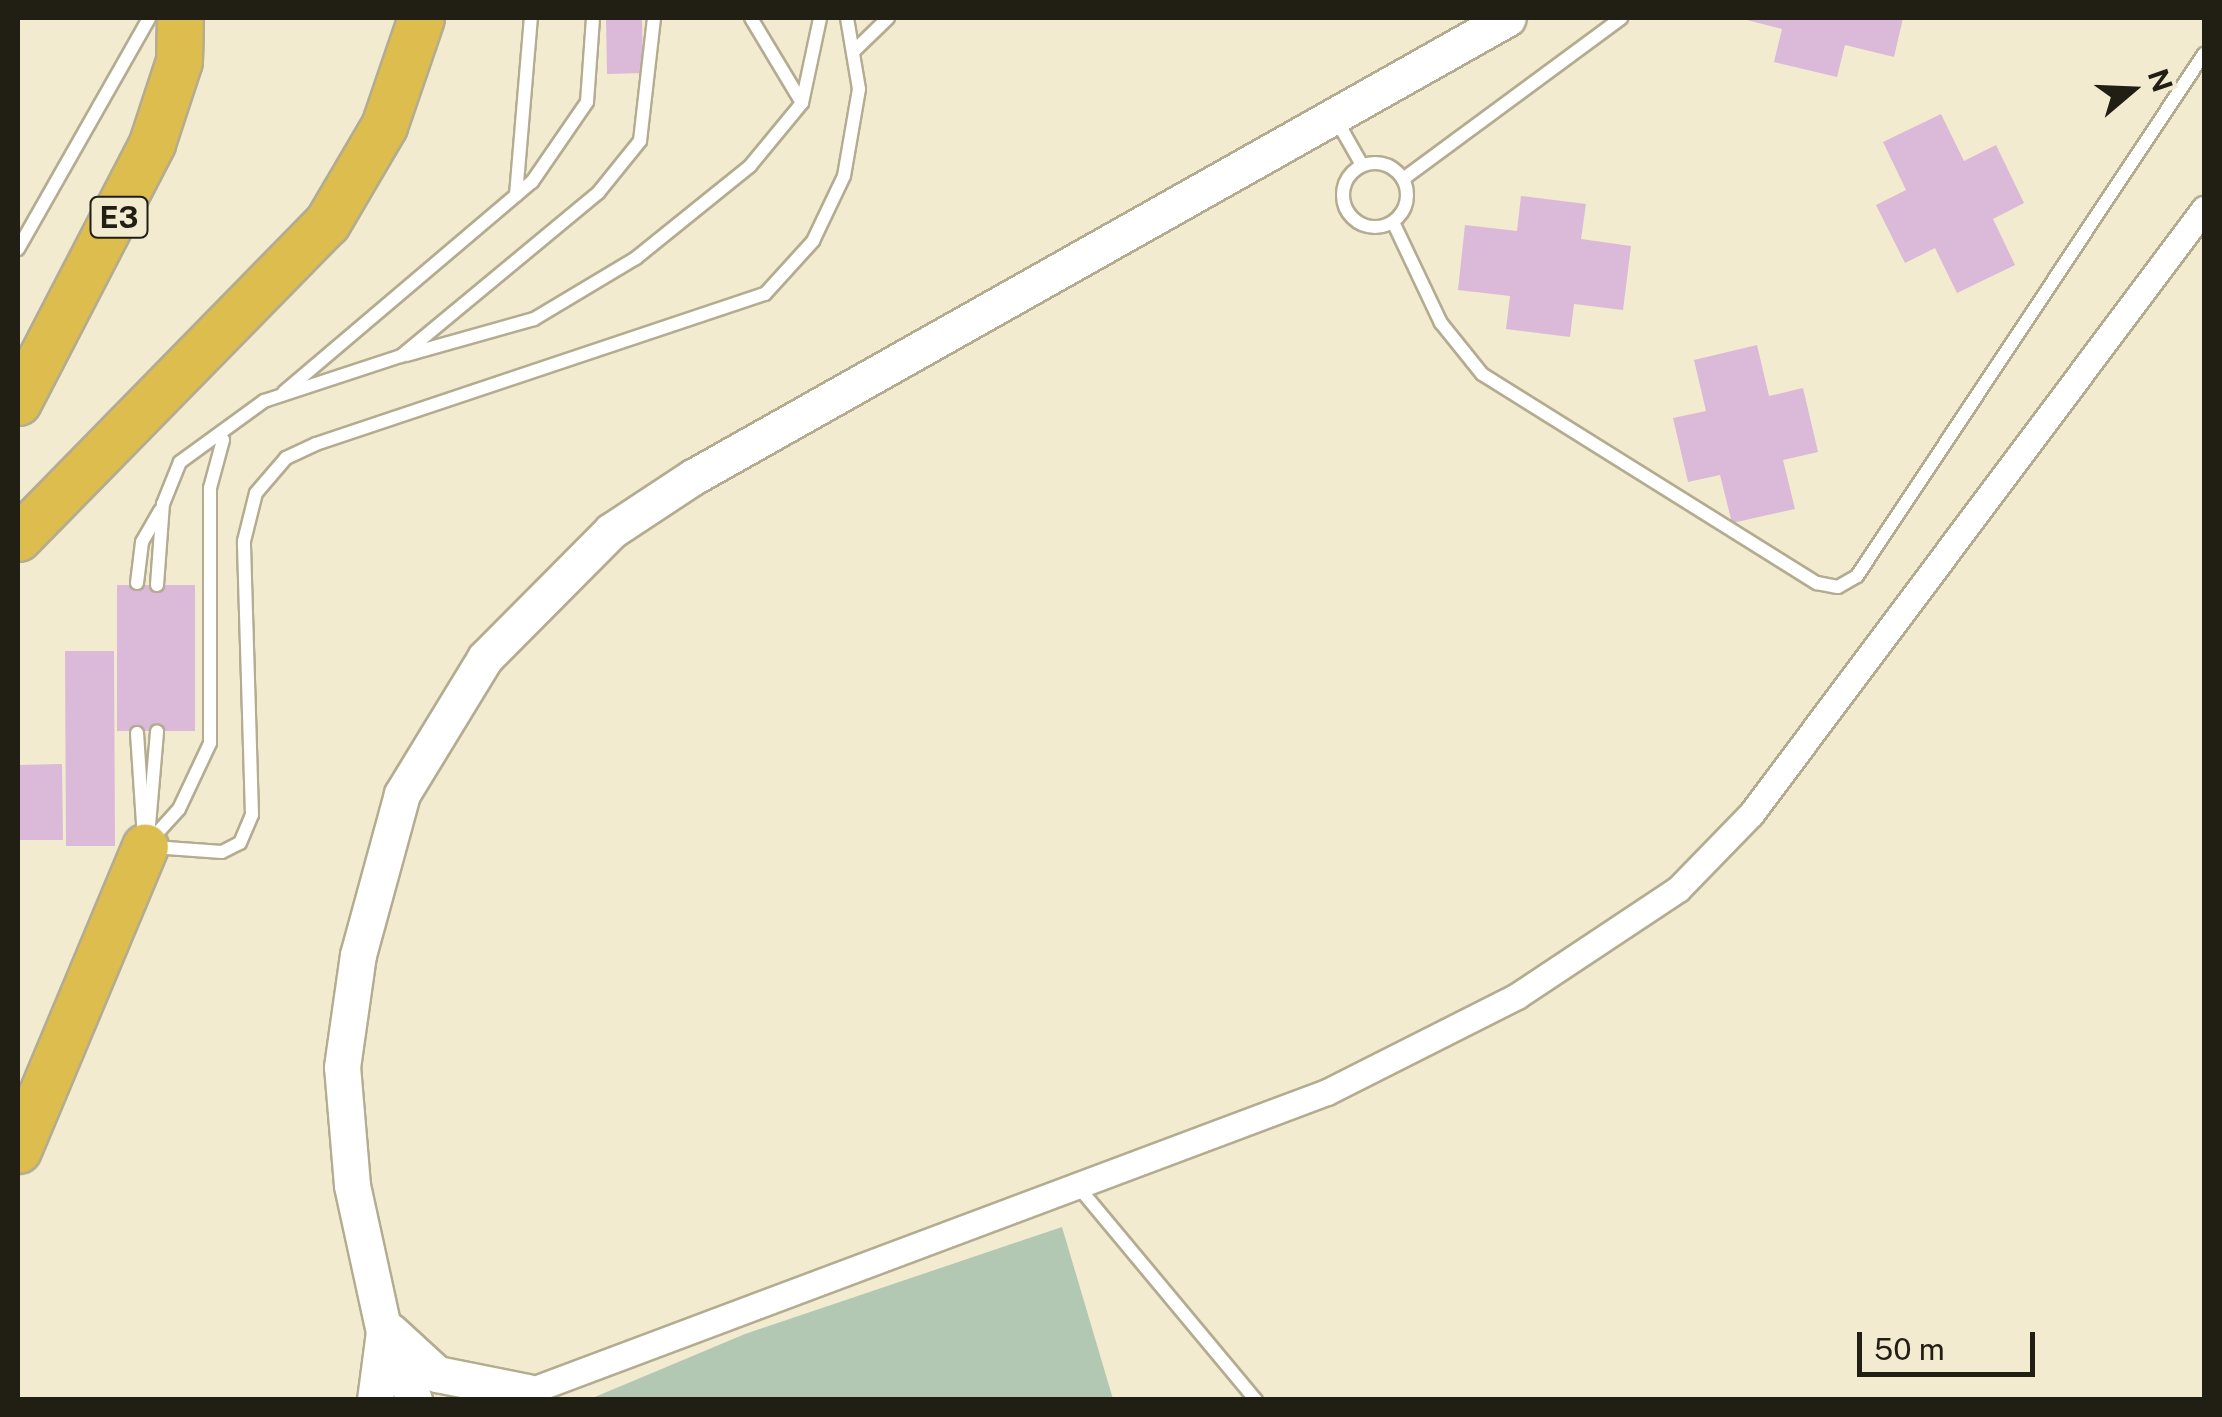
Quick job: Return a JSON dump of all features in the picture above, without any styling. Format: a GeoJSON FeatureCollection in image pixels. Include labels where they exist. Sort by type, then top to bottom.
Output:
{"type":"FeatureCollection","features":[{"type":"Feature","properties":{"kind":"highway"},"geometry":{"type":"LineString","coordinates":[[180,39],[210,18]]}},
{"type":"Feature","properties":{"kind":"highway"},"geometry":{"type":"LineString","coordinates":[[18,538],[327,223],[384,126],[421,18]]}},
{"type":"Feature","properties":{"kind":"highway","name":"E3"},"geometry":{"type":"LineString","coordinates":[[18,402],[121,214],[180,39]]}},
{"type":"Feature","properties":{"kind":"highway"},"geometry":{"type":"LineString","coordinates":[[18,1150],[146,846]]}},
{"type":"Feature","properties":{"kind":"street"},"geometry":{"type":"LineString","coordinates":[[414,1400],[376,1287],[352,1185],[342,1067],[358,955],[402,794],[485,658],[611,531],[693,477],[1336,120],[1508,18]]}},
{"type":"Feature","properties":{"kind":"street"},"geometry":{"type":"LineString","coordinates":[[390,1331],[437,1374],[518,1396],[1075,1183],[1327,1092],[1517,996],[1678,888],[1751,814],[2204,209]]}},
{"type":"Feature","properties":{"kind":"street"},"geometry":{"type":"LineString","coordinates":[[375,1400],[384,1374],[376,1287]]}},
{"type":"Feature","properties":{"kind":"lane"},"geometry":{"type":"LineString","coordinates":[[18,248],[149,18]]}},
{"type":"Feature","properties":{"kind":"lane"},"geometry":{"type":"LineString","coordinates":[[516,194],[531,18]]}},
{"type":"Feature","properties":{"kind":"lane"},"geometry":{"type":"LineString","coordinates":[[138,583],[142,542],[180,462],[223,440],[281,396],[516,194],[587,102],[594,18]]}},
{"type":"Feature","properties":{"kind":"lane"},"geometry":{"type":"LineString","coordinates":[[401,356],[598,193],[640,141],[654,18]]}},
{"type":"Feature","properties":{"kind":"lane"},"geometry":{"type":"LineString","coordinates":[[751,18],[802,103]]}},
{"type":"Feature","properties":{"kind":"lane"},"geometry":{"type":"LineString","coordinates":[[281,396],[401,356],[534,319],[636,258],[750,166],[802,103],[820,18]]}},
{"type":"Feature","properties":{"kind":"lane"},"geometry":{"type":"LineString","coordinates":[[146,846],[222,852],[240,843],[252,814],[244,541],[256,493],[286,458],[765,294],[813,241],[844,176],[859,90],[847,18]]}},
{"type":"Feature","properties":{"kind":"lane"},"geometry":{"type":"LineString","coordinates":[[853,52],[888,18]]}},
{"type":"Feature","properties":{"kind":"lane"},"geometry":{"type":"LineString","coordinates":[[1403,178],[1621,18]]}},
{"type":"Feature","properties":{"kind":"lane"},"geometry":{"type":"LineString","coordinates":[[1392,222],[1442,323],[1482,374],[1817,583],[1838,587],[1857,576],[2204,54]]}},
{"type":"Feature","properties":{"kind":"lane"},"geometry":{"type":"LineString","coordinates":[[1336,120],[1362,165]]}},
{"type":"Feature","properties":{"kind":"lane"},"geometry":{"type":"LineString","coordinates":[[1385,164],[1403,178],[1406,202],[1392,222],[1370,227],[1347,210],[1344,188],[1362,165],[1385,164]]}},
{"type":"Feature","properties":{"kind":"lane"},"geometry":{"type":"LineString","coordinates":[[146,846],[179,809],[210,743],[210,488],[223,440]]}},
{"type":"Feature","properties":{"kind":"lane"},"geometry":{"type":"LineString","coordinates":[[157,585],[163,504]]}},
{"type":"Feature","properties":{"kind":"lane"},"geometry":{"type":"LineString","coordinates":[[146,846],[157,731]]}},
{"type":"Feature","properties":{"kind":"lane"},"geometry":{"type":"LineString","coordinates":[[137,734],[146,846]]}},
{"type":"Feature","properties":{"kind":"lane"},"geometry":{"type":"LineString","coordinates":[[1075,1183],[1256,1400]]}},
{"type":"Feature","properties":{"kind":"green space"},"geometry":{"type":"Polygon","coordinates":[[[1062,1227],[1113,1399],[590,1399],[745,1334],[1062,1227]]]}},
{"type":"Feature","properties":{"kind":"building"},"geometry":{"type":"Polygon","coordinates":[[[606,18],[642,18],[643,73],[607,74],[606,18]]]}},
{"type":"Feature","properties":{"kind":"building"},"geometry":{"type":"Polygon","coordinates":[[[1739,18],[1903,18],[1894,57],[1845,45],[1837,77],[1774,62],[1782,29],[1739,18]]]}},
{"type":"Feature","properties":{"kind":"building"},"geometry":{"type":"Polygon","coordinates":[[[1941,114],[1964,161],[1996,145],[2024,203],[1993,219],[2015,265],[1957,293],[1935,248],[1905,263],[1876,205],[1906,190],[1883,142],[1941,114]]]}},
{"type":"Feature","properties":{"kind":"building"},"geometry":{"type":"Polygon","coordinates":[[[1521,196],[1586,204],[1581,239],[1631,246],[1623,310],[1574,304],[1570,337],[1506,329],[1510,296],[1458,290],[1465,225],[1517,231],[1521,196]]]}},
{"type":"Feature","properties":{"kind":"building"},"geometry":{"type":"Polygon","coordinates":[[[1757,345],[1769,396],[1803,388],[1818,452],[1783,460],[1795,509],[1732,523],[1720,475],[1688,482],[1673,418],[1706,411],[1694,360],[1757,345]]]}},
{"type":"Feature","properties":{"kind":"building"},"geometry":{"type":"Polygon","coordinates":[[[117,585],[195,585],[195,731],[117,731],[117,585]]]}},
{"type":"Feature","properties":{"kind":"building"},"geometry":{"type":"Polygon","coordinates":[[[65,651],[114,651],[115,846],[66,846],[65,651]]]}},
{"type":"Feature","properties":{"kind":"building"},"geometry":{"type":"Polygon","coordinates":[[[62,764],[63,840],[18,840],[18,765],[62,764]]]}}]}
